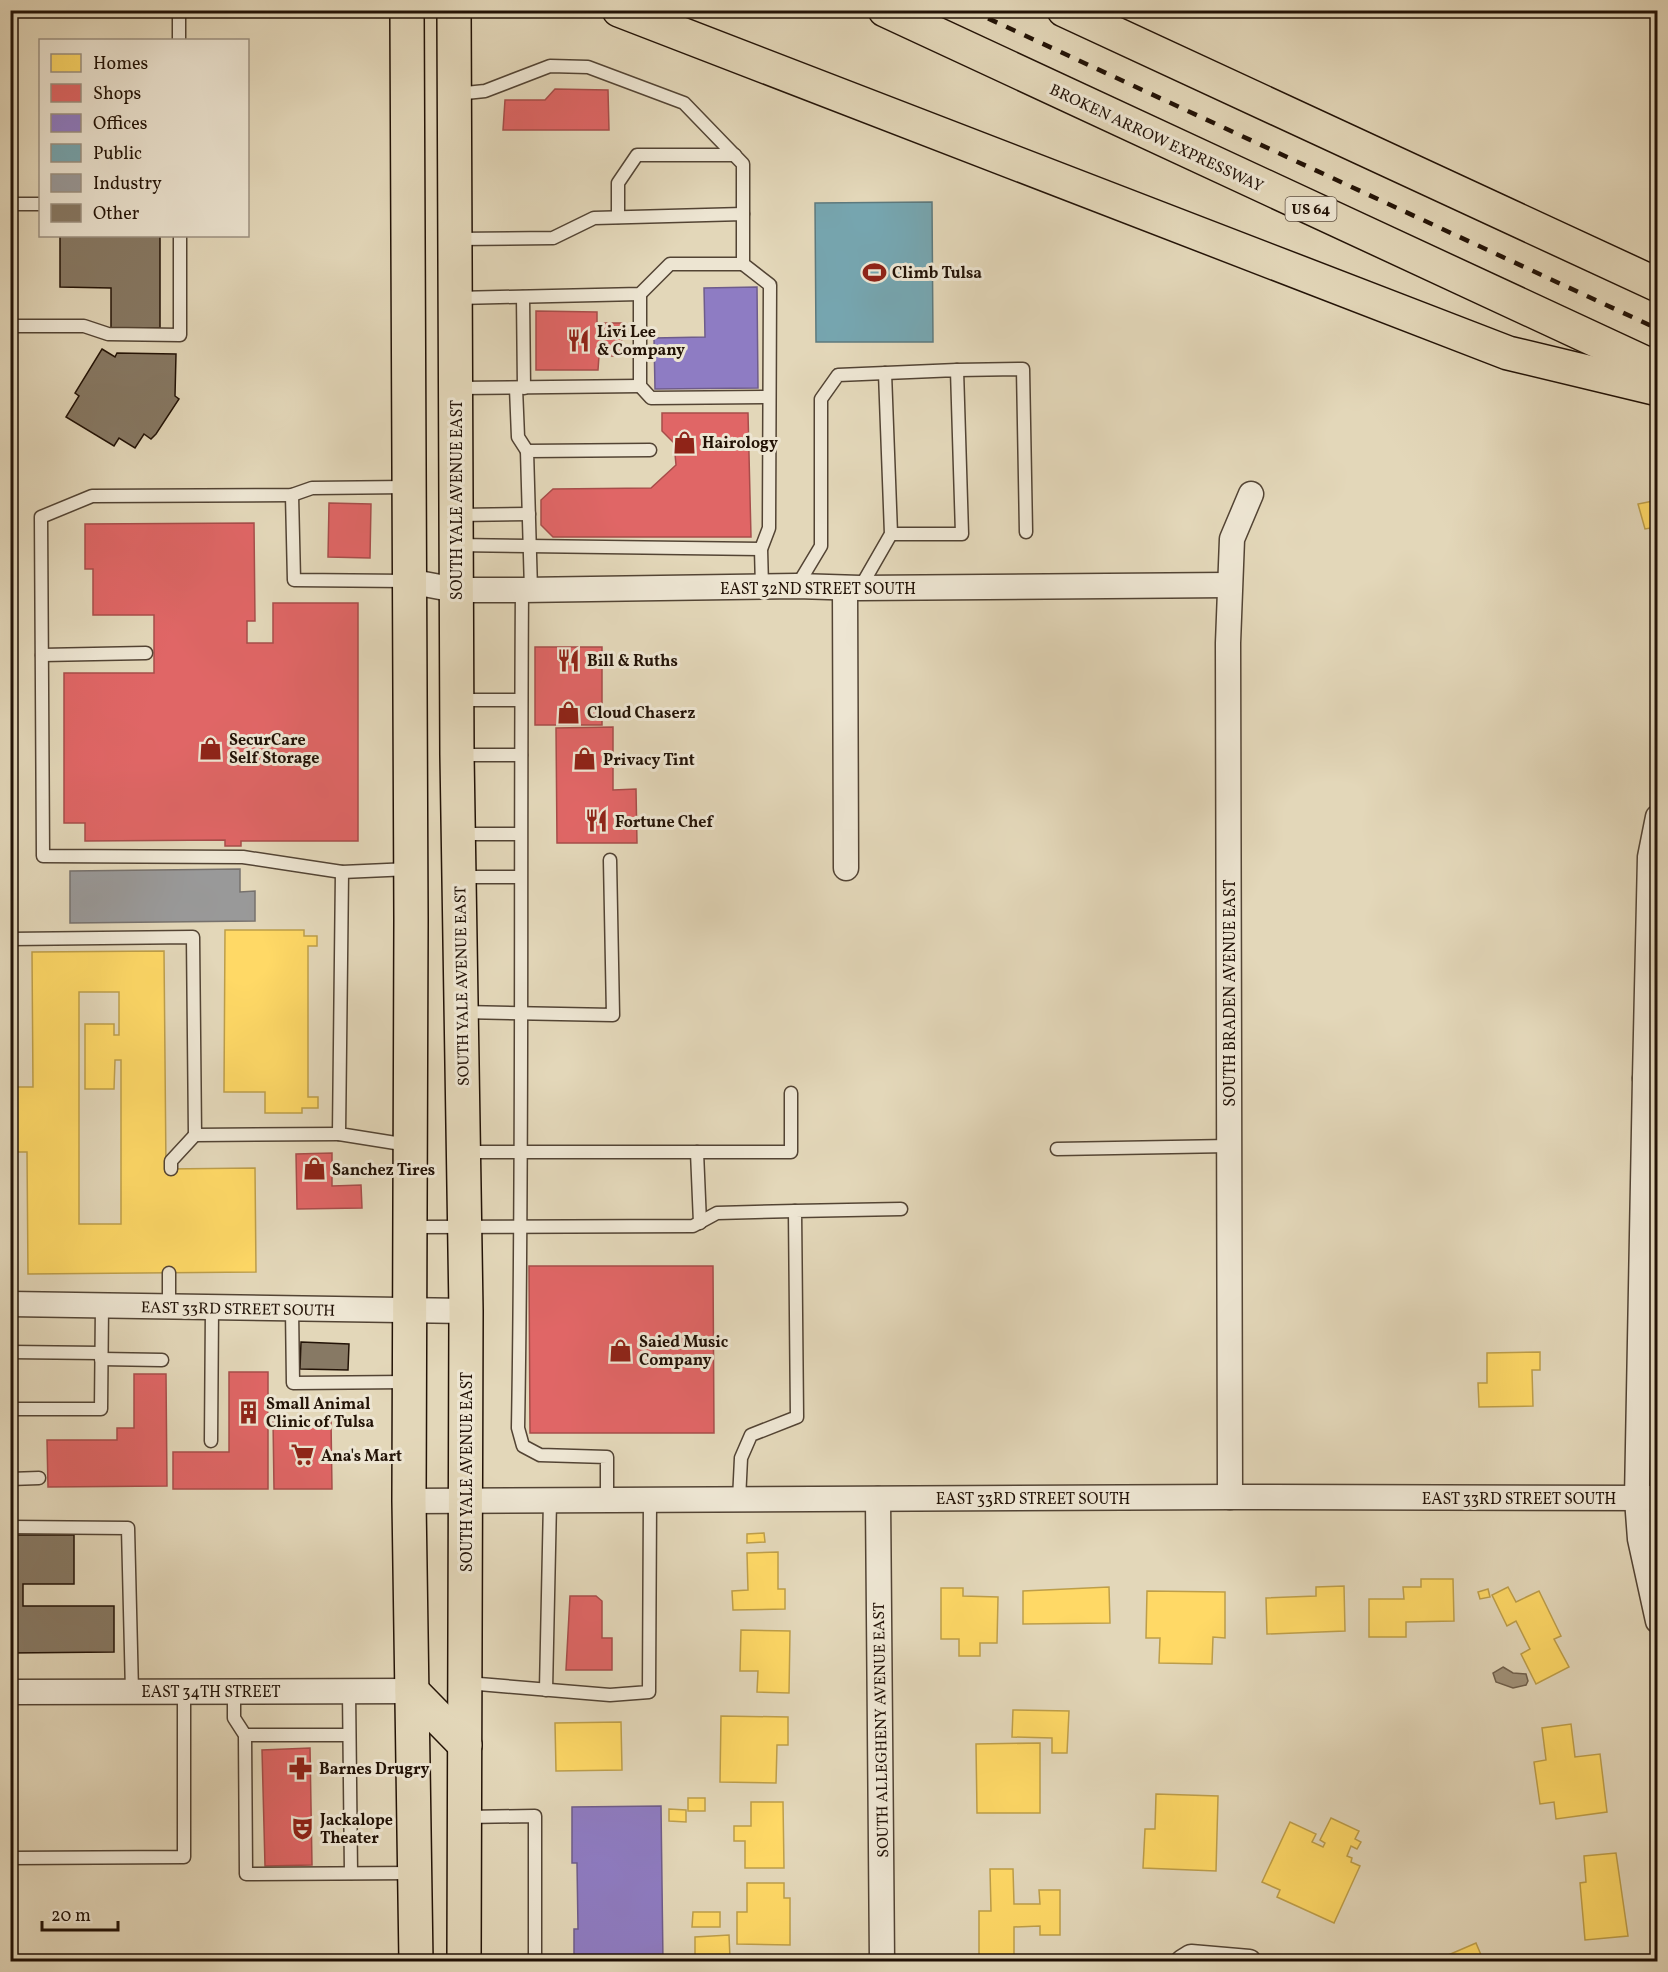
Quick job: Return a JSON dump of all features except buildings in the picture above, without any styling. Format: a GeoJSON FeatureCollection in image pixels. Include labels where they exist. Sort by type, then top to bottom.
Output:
{"type":"FeatureCollection","features":[{"type":"Feature","properties":{"kind":"main road"},"geometry":{"type":"LineString","coordinates":[[407,10],[411,869],[408,1311],[416,1962]]}},
{"type":"Feature","properties":{"kind":"main road","name":"SOUTH YALE AVENUE EAST"},"geometry":{"type":"LineString","coordinates":[[454,10],[457,755],[466,1311],[465,1962]]}},
{"type":"Feature","properties":{"kind":"main road"},"geometry":{"type":"LineString","coordinates":[[619,10],[1508,353],[1658,389]]}},
{"type":"Feature","properties":{"kind":"main road","name":"BROKEN ARROW EXPRESSWAY"},"geometry":{"type":"LineString","coordinates":[[885,10],[1658,369]]}},
{"type":"Feature","properties":{"kind":"main road"},"geometry":{"type":"LineString","coordinates":[[1064,10],[1658,285]]}},
{"type":"Feature","properties":{"kind":"main road"},"geometry":{"type":"LineString","coordinates":[[412,1691],[465,1745]]}},
{"type":"Feature","properties":{"kind":"street","name":"SOUTH BRADEN AVENUE EAST"},"geometry":{"type":"LineString","coordinates":[[1230,1497],[1229,585],[1232,539],[1251,494]]}},
{"type":"Feature","properties":{"kind":"street","name":"EAST 32ND STREET SOUTH"},"geometry":{"type":"LineString","coordinates":[[408,581],[456,590],[1229,585]]}},
{"type":"Feature","properties":{"kind":"street"},"geometry":{"type":"LineString","coordinates":[[846,868],[853,588]]}},
{"type":"Feature","properties":{"kind":"street"},"geometry":{"type":"LineString","coordinates":[[1658,817],[1650,857],[1651,1069],[1647,1498],[1640,1539],[1658,1621]]}},
{"type":"Feature","properties":{"kind":"street","name":"EAST 33RD STREET SOUTH"},"geometry":{"type":"LineString","coordinates":[[10,1304],[466,1311]]}},
{"type":"Feature","properties":{"kind":"street","name":"EAST 33RD STREET SOUTH"},"geometry":{"type":"LineString","coordinates":[[409,1501],[1230,1497],[1647,1498]]}},
{"type":"Feature","properties":{"kind":"street","name":"SOUTH ALLEGHENY AVENUE EAST"},"geometry":{"type":"LineString","coordinates":[[878,1499],[882,1962]]}},
{"type":"Feature","properties":{"kind":"street","name":"EAST 34TH STREET"},"geometry":{"type":"LineString","coordinates":[[10,1692],[412,1691]]}},
{"type":"Feature","properties":{"kind":"street"},"geometry":{"type":"LineString","coordinates":[[1182,1962],[1191,1957],[1249,1962]]}},
{"type":"Feature","properties":{"kind":"lane"},"geometry":{"type":"LineString","coordinates":[[179,10],[179,39]]}},
{"type":"Feature","properties":{"kind":"lane"},"geometry":{"type":"LineString","coordinates":[[455,94],[485,92],[550,66],[588,67],[684,103],[743,164],[743,264]]}},
{"type":"Feature","properties":{"kind":"lane"},"geometry":{"type":"LineString","coordinates":[[618,217],[618,183],[637,155],[735,155]]}},
{"type":"Feature","properties":{"kind":"lane"},"geometry":{"type":"LineString","coordinates":[[10,204],[39,204]]}},
{"type":"Feature","properties":{"kind":"lane"},"geometry":{"type":"LineString","coordinates":[[456,239],[553,238],[594,218],[743,214]]}},
{"type":"Feature","properties":{"kind":"lane"},"geometry":{"type":"LineString","coordinates":[[10,326],[84,326],[108,334],[180,335],[180,237]]}},
{"type":"Feature","properties":{"kind":"lane"},"geometry":{"type":"LineString","coordinates":[[456,298],[640,294],[670,264],[743,264],[770,285],[769,528],[761,549],[762,587]]}},
{"type":"Feature","properties":{"kind":"lane"},"geometry":{"type":"LineString","coordinates":[[640,294],[640,386],[651,398],[769,397]]}},
{"type":"Feature","properties":{"kind":"lane"},"geometry":{"type":"LineString","coordinates":[[523,297],[518,436],[527,451],[530,547],[521,700],[519,1013],[521,1226],[518,1428],[523,1446],[540,1455],[607,1457],[607,1500]]}},
{"type":"Feature","properties":{"kind":"lane"},"geometry":{"type":"LineString","coordinates":[[797,586],[820,546],[822,533],[820,399],[838,375],[1023,369],[1026,532]]}},
{"type":"Feature","properties":{"kind":"lane"},"geometry":{"type":"LineString","coordinates":[[891,534],[962,534],[957,370]]}},
{"type":"Feature","properties":{"kind":"lane"},"geometry":{"type":"LineString","coordinates":[[853,588],[891,534],[885,373]]}},
{"type":"Feature","properties":{"kind":"lane"},"geometry":{"type":"LineString","coordinates":[[456,388],[640,386]]}},
{"type":"Feature","properties":{"kind":"lane"},"geometry":{"type":"LineString","coordinates":[[527,451],[650,450]]}},
{"type":"Feature","properties":{"kind":"lane"},"geometry":{"type":"LineString","coordinates":[[408,487],[312,488],[292,495],[92,496],[41,517],[43,856],[243,857],[342,872],[411,869]]}},
{"type":"Feature","properties":{"kind":"lane"},"geometry":{"type":"LineString","coordinates":[[292,495],[294,580],[408,581]]}},
{"type":"Feature","properties":{"kind":"lane"},"geometry":{"type":"LineString","coordinates":[[456,530],[529,514]]}},
{"type":"Feature","properties":{"kind":"lane"},"geometry":{"type":"LineString","coordinates":[[456,530],[530,547],[761,549]]}},
{"type":"Feature","properties":{"kind":"lane"},"geometry":{"type":"LineString","coordinates":[[42,655],[146,653]]}},
{"type":"Feature","properties":{"kind":"lane"},"geometry":{"type":"LineString","coordinates":[[457,700],[521,700]]}},
{"type":"Feature","properties":{"kind":"lane"},"geometry":{"type":"LineString","coordinates":[[457,755],[521,755]]}},
{"type":"Feature","properties":{"kind":"lane"},"geometry":{"type":"LineString","coordinates":[[458,834],[520,834]]}},
{"type":"Feature","properties":{"kind":"lane"},"geometry":{"type":"LineString","coordinates":[[461,1012],[614,1015],[610,860]]}},
{"type":"Feature","properties":{"kind":"lane"},"geometry":{"type":"LineString","coordinates":[[339,1134],[342,872]]}},
{"type":"Feature","properties":{"kind":"lane"},"geometry":{"type":"LineString","coordinates":[[459,877],[520,877]]}},
{"type":"Feature","properties":{"kind":"lane"},"geometry":{"type":"LineString","coordinates":[[10,939],[193,937],[195,1135],[171,1161],[171,1168]]}},
{"type":"Feature","properties":{"kind":"lane"},"geometry":{"type":"LineString","coordinates":[[464,1152],[791,1152],[791,1093]]}},
{"type":"Feature","properties":{"kind":"lane"},"geometry":{"type":"LineString","coordinates":[[195,1135],[339,1134],[410,1145]]}},
{"type":"Feature","properties":{"kind":"lane"},"geometry":{"type":"LineString","coordinates":[[1057,1149],[1229,1146]]}},
{"type":"Feature","properties":{"kind":"lane"},"geometry":{"type":"LineString","coordinates":[[697,1152],[700,1223]]}},
{"type":"Feature","properties":{"kind":"lane"},"geometry":{"type":"LineString","coordinates":[[409,1227],[693,1226],[717,1214],[901,1209]]}},
{"type":"Feature","properties":{"kind":"lane"},"geometry":{"type":"LineString","coordinates":[[739,1500],[741,1458],[751,1435],[798,1417],[795,1211]]}},
{"type":"Feature","properties":{"kind":"lane"},"geometry":{"type":"LineString","coordinates":[[170,1273],[170,1307]]}},
{"type":"Feature","properties":{"kind":"lane"},"geometry":{"type":"LineString","coordinates":[[10,1409],[101,1409],[102,1305]]}},
{"type":"Feature","properties":{"kind":"lane"},"geometry":{"type":"LineString","coordinates":[[211,1441],[212,1308]]}},
{"type":"Feature","properties":{"kind":"lane"},"geometry":{"type":"LineString","coordinates":[[292,1309],[293,1383],[409,1382]]}},
{"type":"Feature","properties":{"kind":"lane"},"geometry":{"type":"LineString","coordinates":[[10,1352],[162,1360]]}},
{"type":"Feature","properties":{"kind":"lane"},"geometry":{"type":"LineString","coordinates":[[10,1479],[39,1478]]}},
{"type":"Feature","properties":{"kind":"lane"},"geometry":{"type":"LineString","coordinates":[[466,1683],[610,1695],[649,1692],[650,1500]]}},
{"type":"Feature","properties":{"kind":"lane"},"geometry":{"type":"LineString","coordinates":[[546,1690],[550,1501]]}},
{"type":"Feature","properties":{"kind":"lane"},"geometry":{"type":"LineString","coordinates":[[10,1527],[128,1528],[132,1692]]}},
{"type":"Feature","properties":{"kind":"lane"},"geometry":{"type":"LineString","coordinates":[[234,1691],[234,1718],[245,1735],[246,1874],[415,1873]]}},
{"type":"Feature","properties":{"kind":"lane"},"geometry":{"type":"LineString","coordinates":[[349,1691],[351,1873]]}},
{"type":"Feature","properties":{"kind":"lane"},"geometry":{"type":"LineString","coordinates":[[10,1858],[184,1857],[184,1692]]}},
{"type":"Feature","properties":{"kind":"lane"},"geometry":{"type":"LineString","coordinates":[[245,1735],[349,1735]]}},
{"type":"Feature","properties":{"kind":"lane"},"geometry":{"type":"LineString","coordinates":[[465,1817],[535,1816],[535,1962]]}},
{"type":"Feature","properties":{"kind":"shaded area"},"geometry":{"type":"Polygon","coordinates":[[[1503,1667],[1513,1673],[1526,1674],[1528,1681],[1526,1685],[1513,1688],[1496,1682],[1493,1673],[1503,1667]]]}},
{"type":"Feature","properties":{"kind":"railway"},"geometry":{"type":"LineString","coordinates":[[970,10],[1658,329]]}},
{"type":"Feature","properties":{"kind":"place","name":"Climb Tulsa"},"geometry":{"type":"Point","coordinates":[874,272]}},
{"type":"Feature","properties":{"kind":"place","name":"Livi Lee & Company"},"geometry":{"type":"Point","coordinates":[579,340]}},
{"type":"Feature","properties":{"kind":"place","name":"Hairology"},"geometry":{"type":"Point","coordinates":[684,442]}},
{"type":"Feature","properties":{"kind":"place","name":"Bill & Ruths"},"geometry":{"type":"Point","coordinates":[569,660]}},
{"type":"Feature","properties":{"kind":"place","name":"Cloud Chaserz"},"geometry":{"type":"Point","coordinates":[569,712]}},
{"type":"Feature","properties":{"kind":"place","name":"SecurCare Self Storage"},"geometry":{"type":"Point","coordinates":[211,748]}},
{"type":"Feature","properties":{"kind":"place","name":"Privacy Tint"},"geometry":{"type":"Point","coordinates":[585,759]}},
{"type":"Feature","properties":{"kind":"place","name":"Fortune Chef"},"geometry":{"type":"Point","coordinates":[597,821]}},
{"type":"Feature","properties":{"kind":"place","name":"Sanchez Tires"},"geometry":{"type":"Point","coordinates":[314,1169]}},
{"type":"Feature","properties":{"kind":"place","name":"Saied Music Company"},"geometry":{"type":"Point","coordinates":[621,1350]}},
{"type":"Feature","properties":{"kind":"place","name":"Small Animal Clinic of Tulsa"},"geometry":{"type":"Point","coordinates":[248,1412]}},
{"type":"Feature","properties":{"kind":"place","name":"Ana's Mart"},"geometry":{"type":"Point","coordinates":[303,1455]}},
{"type":"Feature","properties":{"kind":"place","name":"Barnes Drugry"},"geometry":{"type":"Point","coordinates":[301,1768]}},
{"type":"Feature","properties":{"kind":"place","name":"Jackalope Theater"},"geometry":{"type":"Point","coordinates":[302,1828]}}]}
